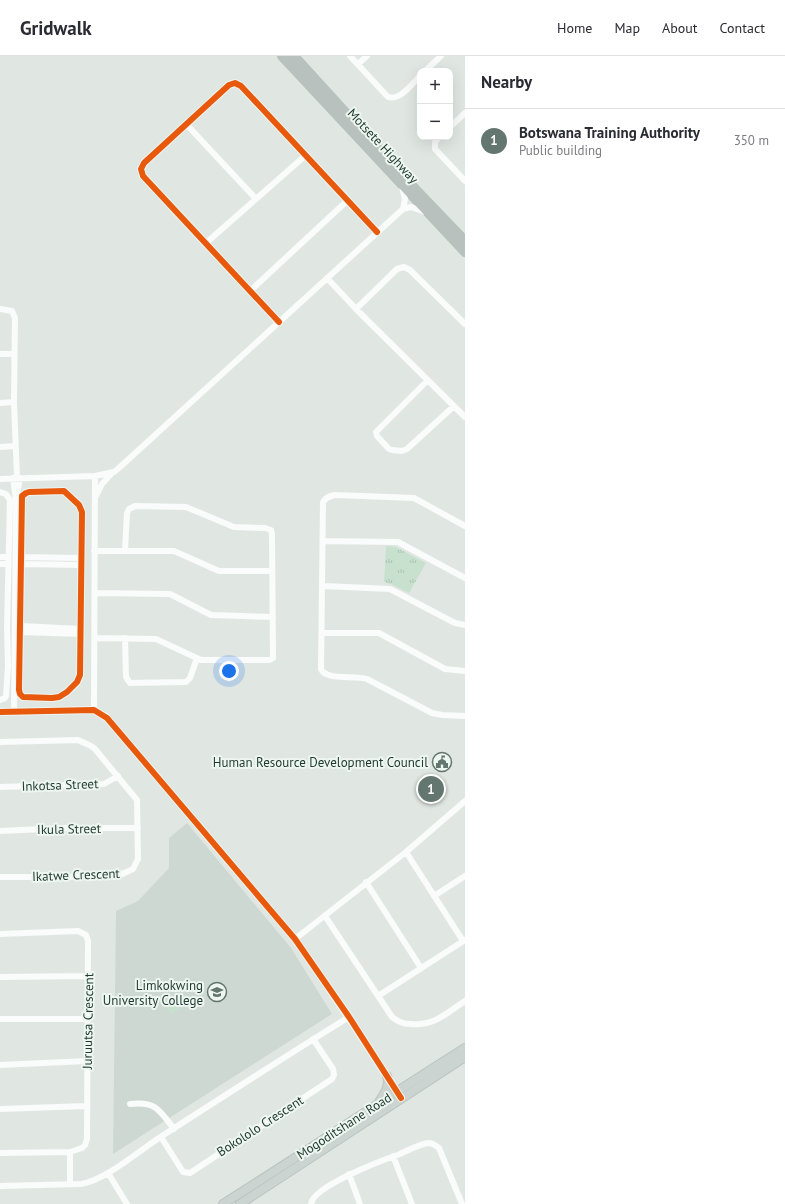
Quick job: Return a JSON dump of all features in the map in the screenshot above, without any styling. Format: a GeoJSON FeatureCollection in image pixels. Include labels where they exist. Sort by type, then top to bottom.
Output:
{"type":"FeatureCollection","features":[{"type":"Feature","properties":{"kind":"highway","name":"Motsete Highway"},"geometry":{"type":"LineString","coordinates":[[282,56],[465,252]]}},
{"type":"Feature","properties":{"kind":"highway","name":"Motsete Highway"},"geometry":{"type":"LineString","coordinates":[[294,56],[418,192],[465,241]]}},
{"type":"Feature","properties":{"kind":"main road","name":"Mogoditshane Road"},"geometry":{"type":"LineString","coordinates":[[240,1204],[399,1094],[411,1082],[465,1048]]}},
{"type":"Feature","properties":{"kind":"main road","name":"Mogoditshane Road"},"geometry":{"type":"LineString","coordinates":[[224,1204],[336,1133],[378,1104],[465,1057]]}},
{"type":"Feature","properties":{"kind":"main road"},"geometry":{"type":"LineString","coordinates":[[387,1076],[398,1083],[411,1082]]}},
{"type":"Feature","properties":{"kind":"main road"},"geometry":{"type":"LineString","coordinates":[[378,1104],[388,1088],[389,1082],[387,1076]]}},
{"type":"Feature","properties":{"kind":"street"},"geometry":{"type":"LineString","coordinates":[[350,56],[388,97],[398,97],[417,79]]}},
{"type":"Feature","properties":{"kind":"street"},"geometry":{"type":"LineString","coordinates":[[358,64],[367,56]]}},
{"type":"Feature","properties":{"kind":"street"},"geometry":{"type":"LineString","coordinates":[[429,68],[441,56]]}},
{"type":"Feature","properties":{"kind":"street"},"geometry":{"type":"LineString","coordinates":[[279,322],[144,176],[141,170],[144,163],[229,85],[238,84],[377,232]]}},
{"type":"Feature","properties":{"kind":"street"},"geometry":{"type":"LineString","coordinates":[[453,124],[465,112]]}},
{"type":"Feature","properties":{"kind":"street"},"geometry":{"type":"LineString","coordinates":[[186,125],[256,199]]}},
{"type":"Feature","properties":{"kind":"street"},"geometry":{"type":"LineString","coordinates":[[437,140],[435,142],[435,149],[465,181]]}},
{"type":"Feature","properties":{"kind":"street"},"geometry":{"type":"LineString","coordinates":[[206,243],[306,155]]}},
{"type":"Feature","properties":{"kind":"street"},"geometry":{"type":"LineString","coordinates":[[400,183],[405,199],[403,209]]}},
{"type":"Feature","properties":{"kind":"street"},"geometry":{"type":"LineString","coordinates":[[250,291],[348,200]]}},
{"type":"Feature","properties":{"kind":"street"},"geometry":{"type":"LineString","coordinates":[[95,498],[102,484],[114,472],[403,209],[411,207],[429,214]]}},
{"type":"Feature","properties":{"kind":"street"},"geometry":{"type":"LineString","coordinates":[[356,309],[397,269],[407,268],[465,324]]}},
{"type":"Feature","properties":{"kind":"street"},"geometry":{"type":"LineString","coordinates":[[327,278],[356,309],[465,417]]}},
{"type":"Feature","properties":{"kind":"street"},"geometry":{"type":"LineString","coordinates":[[0,309],[9,310],[14,314],[15,318],[14,402],[17,478],[14,595],[14,711]]}},
{"type":"Feature","properties":{"kind":"street"},"geometry":{"type":"LineString","coordinates":[[0,354],[14,354]]}},
{"type":"Feature","properties":{"kind":"street"},"geometry":{"type":"LineString","coordinates":[[428,380],[376,432],[377,436],[389,449],[396,451],[407,449],[454,406]]}},
{"type":"Feature","properties":{"kind":"street"},"geometry":{"type":"LineString","coordinates":[[0,402],[14,402]]}},
{"type":"Feature","properties":{"kind":"street"},"geometry":{"type":"LineString","coordinates":[[0,447],[15,446]]}},
{"type":"Feature","properties":{"kind":"street"},"geometry":{"type":"LineString","coordinates":[[0,478],[95,476],[114,472]]}},
{"type":"Feature","properties":{"kind":"street"},"geometry":{"type":"LineString","coordinates":[[94,710],[95,476]]}},
{"type":"Feature","properties":{"kind":"street"},"geometry":{"type":"LineString","coordinates":[[0,492],[6,494],[10,500],[15,525],[21,561],[14,595],[7,627],[14,666],[21,696],[40,698],[59,697],[67,692],[80,677],[82,509],[66,493],[61,491],[29,492],[24,494],[15,525],[8,560],[14,595],[20,629],[14,666],[6,696],[0,700]]}},
{"type":"Feature","properties":{"kind":"street"},"geometry":{"type":"LineString","coordinates":[[465,526],[414,498],[327,497],[324,502],[323,632],[321,669],[322,672],[327,675],[364,678],[432,713],[465,716]]}},
{"type":"Feature","properties":{"kind":"street"},"geometry":{"type":"LineString","coordinates":[[95,638],[159,640],[204,660],[272,659],[272,534],[270,530],[265,528],[234,526],[186,507],[132,507],[129,509],[126,518],[125,550]]}},
{"type":"Feature","properties":{"kind":"street"},"geometry":{"type":"LineString","coordinates":[[323,541],[398,542],[465,578]]}},
{"type":"Feature","properties":{"kind":"street"},"geometry":{"type":"LineString","coordinates":[[94,551],[174,551],[222,571],[272,572]]}},
{"type":"Feature","properties":{"kind":"street"},"geometry":{"type":"LineString","coordinates":[[0,557],[8,560]]}},
{"type":"Feature","properties":{"kind":"street"},"geometry":{"type":"LineString","coordinates":[[21,561],[81,558]]}},
{"type":"Feature","properties":{"kind":"street"},"geometry":{"type":"LineString","coordinates":[[0,564],[8,560]]}},
{"type":"Feature","properties":{"kind":"street"},"geometry":{"type":"LineString","coordinates":[[21,561],[81,565]]}},
{"type":"Feature","properties":{"kind":"street"},"geometry":{"type":"LineString","coordinates":[[323,586],[390,589],[455,623],[465,624]]}},
{"type":"Feature","properties":{"kind":"street"},"geometry":{"type":"LineString","coordinates":[[95,593],[170,594],[211,615],[273,616]]}},
{"type":"Feature","properties":{"kind":"street"},"geometry":{"type":"LineString","coordinates":[[0,627],[7,627]]}},
{"type":"Feature","properties":{"kind":"street"},"geometry":{"type":"LineString","coordinates":[[20,629],[81,631]]}},
{"type":"Feature","properties":{"kind":"street"},"geometry":{"type":"LineString","coordinates":[[323,632],[379,633],[446,669],[465,671]]}},
{"type":"Feature","properties":{"kind":"street"},"geometry":{"type":"LineString","coordinates":[[0,634],[8,634]]}},
{"type":"Feature","properties":{"kind":"street"},"geometry":{"type":"LineString","coordinates":[[126,638],[126,677],[130,682],[186,682],[190,678],[197,658]]}},
{"type":"Feature","properties":{"kind":"street"},"geometry":{"type":"LineString","coordinates":[[0,712],[94,710],[107,718],[296,938],[399,1094]]}},
{"type":"Feature","properties":{"kind":"street","name":"Ikatwe Crescent"},"geometry":{"type":"LineString","coordinates":[[0,742],[78,740],[91,746],[137,800],[138,828],[138,859],[133,870],[129,872],[122,874],[66,877],[0,877]]}},
{"type":"Feature","properties":{"kind":"street","name":"Inkotsa Street"},"geometry":{"type":"LineString","coordinates":[[0,787],[104,784],[118,776]]}},
{"type":"Feature","properties":{"kind":"street"},"geometry":{"type":"LineString","coordinates":[[296,938],[406,852],[465,801]]}},
{"type":"Feature","properties":{"kind":"street","name":"Ikula Street"},"geometry":{"type":"LineString","coordinates":[[0,831],[65,828],[138,828]]}},
{"type":"Feature","properties":{"kind":"street"},"geometry":{"type":"LineString","coordinates":[[378,996],[464,941],[406,852]]}},
{"type":"Feature","properties":{"kind":"street"},"geometry":{"type":"LineString","coordinates":[[434,896],[465,876]]}},
{"type":"Feature","properties":{"kind":"street"},"geometry":{"type":"LineString","coordinates":[[366,882],[421,968]]}},
{"type":"Feature","properties":{"kind":"street"},"geometry":{"type":"LineString","coordinates":[[325,916],[392,1017],[401,1023],[422,1025],[434,1022],[465,1001]]}},
{"type":"Feature","properties":{"kind":"street","name":"Juruutsa Crescent"},"geometry":{"type":"LineString","coordinates":[[0,934],[78,931],[86,935],[88,941],[88,1134],[85,1145],[82,1148],[70,1152]]}},
{"type":"Feature","properties":{"kind":"street"},"geometry":{"type":"LineString","coordinates":[[0,977],[88,976]]}},
{"type":"Feature","properties":{"kind":"street"},"geometry":{"type":"LineString","coordinates":[[0,1186],[87,1183],[108,1173],[161,1137],[349,1017]]}},
{"type":"Feature","properties":{"kind":"street"},"geometry":{"type":"LineString","coordinates":[[0,1020],[88,1019]]}},
{"type":"Feature","properties":{"kind":"street","name":"Bokololo Crescent"},"geometry":{"type":"LineString","coordinates":[[161,1137],[183,1172],[190,1173],[332,1079],[334,1075],[333,1070],[313,1039]]}},
{"type":"Feature","properties":{"kind":"street"},"geometry":{"type":"LineString","coordinates":[[0,1065],[87,1061]]}},
{"type":"Feature","properties":{"kind":"street"},"geometry":{"type":"LineString","coordinates":[[130,1104],[147,1103],[155,1106],[174,1129]]}},
{"type":"Feature","properties":{"kind":"street"},"geometry":{"type":"LineString","coordinates":[[0,1109],[87,1106]]}},
{"type":"Feature","properties":{"kind":"street"},"geometry":{"type":"LineString","coordinates":[[311,1204],[311,1201],[315,1195],[349,1174],[426,1144],[433,1144],[439,1148],[462,1204]]}},
{"type":"Feature","properties":{"kind":"street"},"geometry":{"type":"LineString","coordinates":[[0,1153],[70,1152],[70,1184]]}},
{"type":"Feature","properties":{"kind":"street"},"geometry":{"type":"LineString","coordinates":[[393,1156],[412,1204]]}},
{"type":"Feature","properties":{"kind":"street"},"geometry":{"type":"LineString","coordinates":[[108,1173],[127,1204]]}},
{"type":"Feature","properties":{"kind":"street"},"geometry":{"type":"LineString","coordinates":[[349,1174],[360,1204]]}},
{"type":"Feature","properties":{"kind":"shaded area","name":"Limkokwing University College"},"geometry":{"type":"Polygon","coordinates":[[[187,823],[291,948],[332,1014],[113,1154],[116,911],[138,901],[169,868],[169,838],[187,823]]]}},
{"type":"Feature","properties":{"kind":"green space"},"geometry":{"type":"Polygon","coordinates":[[[386,546],[396,547],[426,563],[409,593],[384,582],[386,546]]]}},
{"type":"Feature","properties":{"kind":"green space"},"geometry":{"type":"Polygon","coordinates":[[[181,995],[187,1005],[171,1014],[166,1006],[181,995]]]}},
{"type":"Feature","properties":{"kind":"cycle path"},"geometry":{"type":"LineString","coordinates":[[279,322],[143,176],[141,169],[144,163],[229,85],[235,83],[241,86],[377,232]]}},
{"type":"Feature","properties":{"kind":"cycle path"},"geometry":{"type":"LineString","coordinates":[[64,491],[79,505],[82,512],[80,675],[77,682],[67,692],[59,697],[23,697],[19,690],[22,496],[29,492],[64,491]]}},
{"type":"Feature","properties":{"kind":"cycle path"},"geometry":{"type":"LineString","coordinates":[[0,712],[94,710],[107,718],[295,939],[349,1017],[401,1098]]}},
{"type":"Feature","properties":{"kind":"place","name":"Human Resource Development Council"},"geometry":{"type":"Point","coordinates":[442,762]}},
{"type":"Feature","properties":{"kind":"place","name":"Botswana Training Authority"},"geometry":{"type":"Point","coordinates":[431,789]}},
{"type":"Feature","properties":{"kind":"place","name":"Limkokwing University College"},"geometry":{"type":"Point","coordinates":[217,992]}}]}
